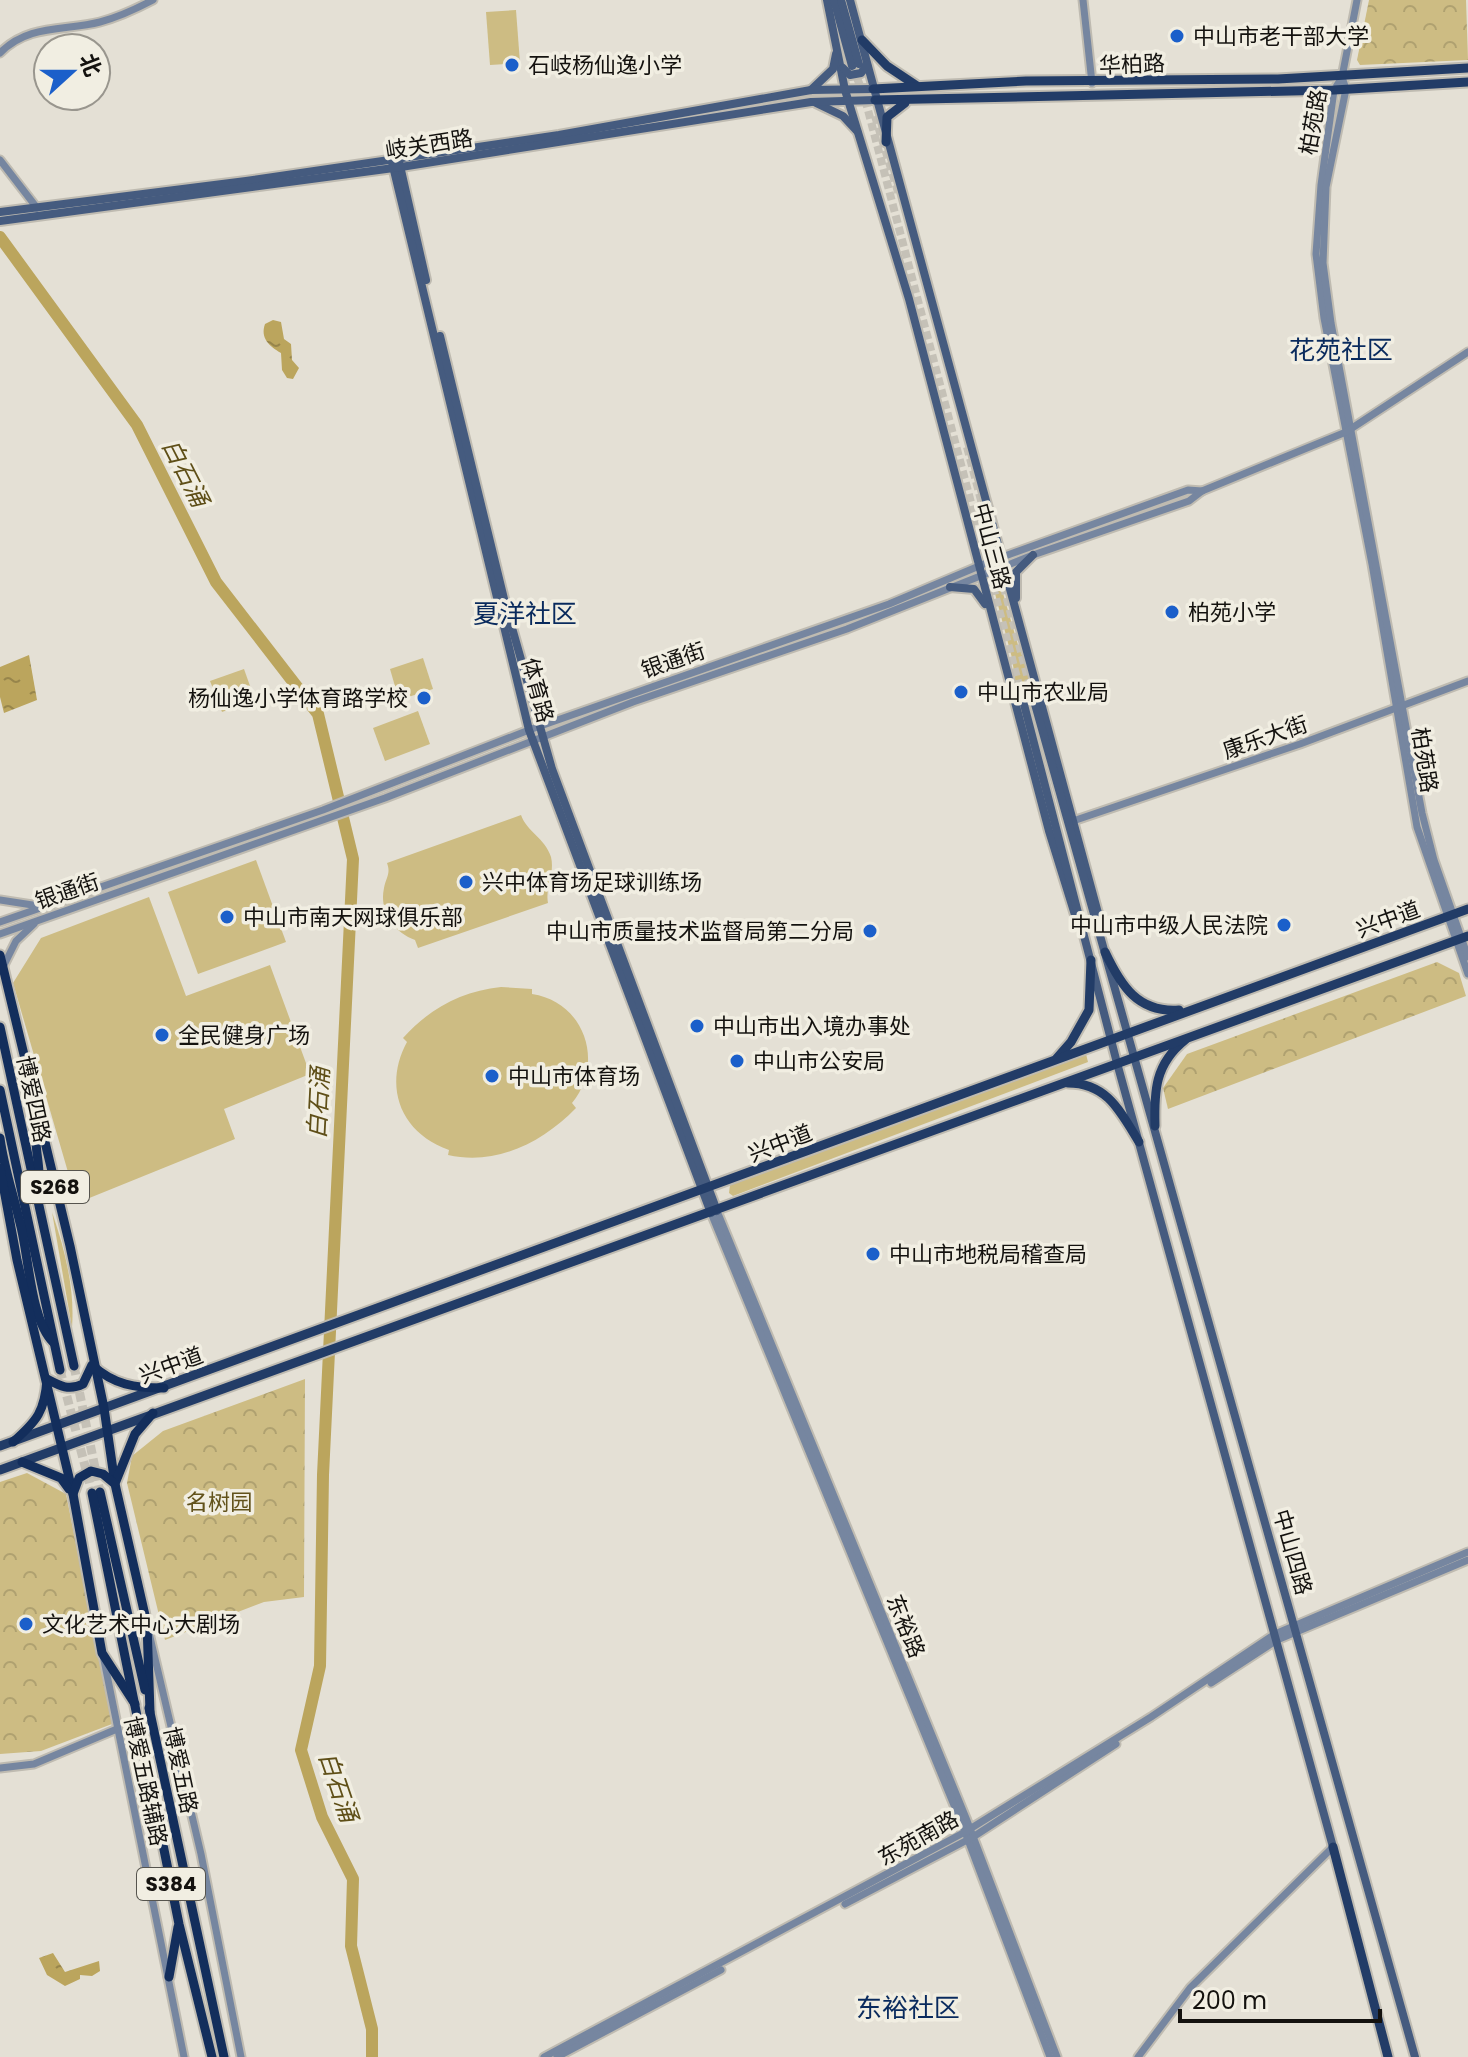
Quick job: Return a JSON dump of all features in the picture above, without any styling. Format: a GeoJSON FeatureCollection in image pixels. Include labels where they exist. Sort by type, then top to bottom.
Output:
{"type":"FeatureCollection","features":[{"type":"Feature","properties":{"kind":"highway","name":"S268"},"geometry":{"type":"LineString","coordinates":[[0,955],[40,1114],[107,1431]]}},
{"type":"Feature","properties":{"kind":"highway","name":"博爱四路"},"geometry":{"type":"LineString","coordinates":[[0,1027],[74,1366]]}},
{"type":"Feature","properties":{"kind":"highway","name":"博爱四路"},"geometry":{"type":"LineString","coordinates":[[0,1090],[60,1370]]}},
{"type":"Feature","properties":{"kind":"highway"},"geometry":{"type":"LineString","coordinates":[[37,1195],[40,1180],[33,1137],[40,1114]]}},
{"type":"Feature","properties":{"kind":"highway"},"geometry":{"type":"LineString","coordinates":[[0,1138],[4,1173],[20,1221],[37,1306],[43,1326],[54,1343]]}},
{"type":"Feature","properties":{"kind":"highway","name":"S268"},"geometry":{"type":"LineString","coordinates":[[0,1168],[17,1260],[61,1447]]}},
{"type":"Feature","properties":{"kind":"highway"},"geometry":{"type":"LineString","coordinates":[[47,1379],[63,1388],[75,1388],[83,1384],[92,1365],[107,1378],[134,1388],[164,1388]]}},
{"type":"Feature","properties":{"kind":"highway","name":"S268"},"geometry":{"type":"LineString","coordinates":[[13,1442],[32,1425],[45,1405],[47,1379]]}},
{"type":"Feature","properties":{"kind":"highway"},"geometry":{"type":"LineString","coordinates":[[115,1484],[135,1434],[153,1413]]}},
{"type":"Feature","properties":{"kind":"highway"},"geometry":{"type":"LineString","coordinates":[[107,1431],[115,1484],[147,1624],[150,1712]]}},
{"type":"Feature","properties":{"kind":"highway"},"geometry":{"type":"LineString","coordinates":[[61,1447],[73,1494],[102,1653],[138,1710]]}},
{"type":"Feature","properties":{"kind":"highway"},"geometry":{"type":"LineString","coordinates":[[22,1462],[61,1478],[73,1494]]}},
{"type":"Feature","properties":{"kind":"highway"},"geometry":{"type":"LineString","coordinates":[[73,1494],[86,1472],[103,1474],[115,1484]]}},
{"type":"Feature","properties":{"kind":"highway","name":"博爱五路"},"geometry":{"type":"LineString","coordinates":[[212,2057],[179,1924],[96,1492],[150,1712],[224,2057]]}},
{"type":"Feature","properties":{"kind":"highway"},"geometry":{"type":"LineString","coordinates":[[169,1977],[179,1924]]}},
{"type":"Feature","properties":{"kind":"main road","name":"中山三路"},"geometry":{"type":"LineString","coordinates":[[827,0],[845,90],[863,140],[909,299],[1049,831],[1091,960]]}},
{"type":"Feature","properties":{"kind":"main road"},"geometry":{"type":"LineString","coordinates":[[834,0],[860,65]]}},
{"type":"Feature","properties":{"kind":"main road"},"geometry":{"type":"LineString","coordinates":[[841,0],[861,73],[850,75],[841,64]]}},
{"type":"Feature","properties":{"kind":"main road"},"geometry":{"type":"LineString","coordinates":[[850,0],[862,40],[860,65]]}},
{"type":"Feature","properties":{"kind":"main road"},"geometry":{"type":"LineString","coordinates":[[862,40],[889,67],[920,88]]}},
{"type":"Feature","properties":{"kind":"main road"},"geometry":{"type":"LineString","coordinates":[[811,90],[833,69],[837,45]]}},
{"type":"Feature","properties":{"kind":"main road","name":"中山三路"},"geometry":{"type":"LineString","coordinates":[[860,65],[873,89],[1001,563],[1027,646],[1105,954]]}},
{"type":"Feature","properties":{"kind":"main road","name":"华柏路"},"geometry":{"type":"LineString","coordinates":[[845,90],[1026,81],[1092,83],[1342,77],[1468,68]]}},
{"type":"Feature","properties":{"kind":"main road","name":"华柏路"},"geometry":{"type":"LineString","coordinates":[[849,100],[1334,90],[1468,82]]}},
{"type":"Feature","properties":{"kind":"main road","name":"岐关西路"},"geometry":{"type":"LineString","coordinates":[[14,215],[37,208],[559,135],[811,90],[845,90]]}},
{"type":"Feature","properties":{"kind":"main road","name":"岐关西路"},"geometry":{"type":"LineString","coordinates":[[14,215],[397,168],[811,102],[849,100]]}},
{"type":"Feature","properties":{"kind":"main road"},"geometry":{"type":"LineString","coordinates":[[886,142],[887,117],[899,105],[912,100]]}},
{"type":"Feature","properties":{"kind":"main road"},"geometry":{"type":"LineString","coordinates":[[811,102],[843,116],[863,140]]}},
{"type":"Feature","properties":{"kind":"main road","name":"体育路"},"geometry":{"type":"LineString","coordinates":[[395,158],[529,730],[714,1212]]}},
{"type":"Feature","properties":{"kind":"main road","name":"体育路"},"geometry":{"type":"LineString","coordinates":[[397,168],[469,460],[556,782],[706,1191]]}},
{"type":"Feature","properties":{"kind":"main road"},"geometry":{"type":"LineString","coordinates":[[0,212],[14,215]]}},
{"type":"Feature","properties":{"kind":"main road"},"geometry":{"type":"LineString","coordinates":[[0,221],[14,215]]}},
{"type":"Feature","properties":{"kind":"main road"},"geometry":{"type":"LineString","coordinates":[[1027,646],[1014,592],[1016,572],[1033,555]]}},
{"type":"Feature","properties":{"kind":"main road"},"geometry":{"type":"LineString","coordinates":[[950,587],[974,589],[983,598],[1002,653]]}},
{"type":"Feature","properties":{"kind":"main road","name":"中山三路"},"geometry":{"type":"LineString","coordinates":[[1031,690],[1135,1056]]}},
{"type":"Feature","properties":{"kind":"main road","name":"中山三路"},"geometry":{"type":"LineString","coordinates":[[1021,693],[1117,1063]]}},
{"type":"Feature","properties":{"kind":"main road","name":"兴中道"},"geometry":{"type":"LineString","coordinates":[[0,1446],[706,1191],[1468,909]]}},
{"type":"Feature","properties":{"kind":"main road","name":"兴中道"},"geometry":{"type":"LineString","coordinates":[[0,1470],[714,1212],[1060,1082],[1462,939]]}},
{"type":"Feature","properties":{"kind":"main road"},"geometry":{"type":"LineString","coordinates":[[1105,954],[1131,996],[1161,1012],[1190,1010]]}},
{"type":"Feature","properties":{"kind":"main road"},"geometry":{"type":"LineString","coordinates":[[1055,1060],[1071,1042],[1089,1010],[1091,960]]}},
{"type":"Feature","properties":{"kind":"main road"},"geometry":{"type":"LineString","coordinates":[[1155,1126],[1154,1087],[1172,1051],[1191,1036]]}},
{"type":"Feature","properties":{"kind":"main road","name":"中山四路"},"geometry":{"type":"LineString","coordinates":[[1135,1056],[1415,2057]]}},
{"type":"Feature","properties":{"kind":"main road","name":"中山四路"},"geometry":{"type":"LineString","coordinates":[[1117,1063],[1276,1637],[1388,2057]]}},
{"type":"Feature","properties":{"kind":"main road"},"geometry":{"type":"LineString","coordinates":[[1060,1082],[1084,1083],[1103,1091],[1139,1142]]}},
{"type":"Feature","properties":{"kind":"main road"},"geometry":{"type":"LineString","coordinates":[[147,1394],[143,1405],[153,1413]]}},
{"type":"Feature","properties":{"kind":"street"},"geometry":{"type":"LineString","coordinates":[[0,53],[22,36],[38,30],[98,23],[153,0]]}},
{"type":"Feature","properties":{"kind":"street"},"geometry":{"type":"LineString","coordinates":[[1083,0],[1092,83]]}},
{"type":"Feature","properties":{"kind":"street"},"geometry":{"type":"LineString","coordinates":[[1342,77],[1357,0]]}},
{"type":"Feature","properties":{"kind":"street","name":"柏苑路"},"geometry":{"type":"LineString","coordinates":[[1342,77],[1346,89],[1326,187],[1323,263],[1348,430]]}},
{"type":"Feature","properties":{"kind":"street","name":"柏苑路"},"geometry":{"type":"LineString","coordinates":[[1342,77],[1334,90],[1321,185],[1316,254],[1324,318],[1422,813],[1450,917],[1462,939]]}},
{"type":"Feature","properties":{"kind":"street"},"geometry":{"type":"LineString","coordinates":[[0,160],[37,208]]}},
{"type":"Feature","properties":{"kind":"street"},"geometry":{"type":"LineString","coordinates":[[1001,563],[1033,555],[1189,501],[1202,491],[1348,430],[1468,352]]}},
{"type":"Feature","properties":{"kind":"street"},"geometry":{"type":"LineString","coordinates":[[1001,563],[1188,490],[1202,491]]}},
{"type":"Feature","properties":{"kind":"street","name":"银通街"},"geometry":{"type":"LineString","coordinates":[[0,934],[325,814],[357,797],[529,730],[1001,563]]}},
{"type":"Feature","properties":{"kind":"street"},"geometry":{"type":"LineString","coordinates":[[325,814],[361,806],[633,702],[847,629],[981,571]]}},
{"type":"Feature","properties":{"kind":"street","name":"康乐大街"},"geometry":{"type":"LineString","coordinates":[[1073,821],[1468,681]]}},
{"type":"Feature","properties":{"kind":"street","name":"银通街"},"geometry":{"type":"LineString","coordinates":[[0,922],[325,814]]}},
{"type":"Feature","properties":{"kind":"street"},"geometry":{"type":"LineString","coordinates":[[0,900],[41,907]]}},
{"type":"Feature","properties":{"kind":"street"},"geometry":{"type":"LineString","coordinates":[[3,967],[16,941],[42,918]]}},
{"type":"Feature","properties":{"kind":"street"},"geometry":{"type":"LineString","coordinates":[[1462,939],[1468,957]]}},
{"type":"Feature","properties":{"kind":"street"},"geometry":{"type":"LineString","coordinates":[[1462,939],[1468,974]]}},
{"type":"Feature","properties":{"kind":"street","name":"东裕路"},"geometry":{"type":"LineString","coordinates":[[714,1212],[1057,2057]]}},
{"type":"Feature","properties":{"kind":"street"},"geometry":{"type":"LineString","coordinates":[[1296,1631],[1468,1552]]}},
{"type":"Feature","properties":{"kind":"street"},"geometry":{"type":"LineString","coordinates":[[1296,1631],[1468,1560]]}},
{"type":"Feature","properties":{"kind":"street","name":"博爱五路"},"geometry":{"type":"LineString","coordinates":[[147,1624],[161,1672],[201,1854],[241,2057]]}},
{"type":"Feature","properties":{"kind":"street","name":"东苑南路"},"geometry":{"type":"LineString","coordinates":[[557,2057],[969,1834],[1276,1637],[1296,1631]]}},
{"type":"Feature","properties":{"kind":"street","name":"博爱五路辅路"},"geometry":{"type":"LineString","coordinates":[[102,1653],[184,2057]]}},
{"type":"Feature","properties":{"kind":"street"},"geometry":{"type":"LineString","coordinates":[[0,1768],[34,1764],[117,1729]]}},
{"type":"Feature","properties":{"kind":"street","name":"东裕路"},"geometry":{"type":"LineString","coordinates":[[969,1834],[1050,2057]]}},
{"type":"Feature","properties":{"kind":"street","name":"东苑南路"},"geometry":{"type":"LineString","coordinates":[[544,2057],[969,1834]]}},
{"type":"Feature","properties":{"kind":"street"},"geometry":{"type":"LineString","coordinates":[[1138,2057],[1190,1988],[1333,1847]]}},
{"type":"Feature","properties":{"kind":"green space"},"geometry":{"type":"Polygon","coordinates":[[[1369,0],[1466,0],[1468,60],[1360,65],[1357,60],[1369,0]]]}},
{"type":"Feature","properties":{"kind":"green space"},"geometry":{"type":"Polygon","coordinates":[[[516,10],[520,63],[490,65],[486,12],[516,10]]]}},
{"type":"Feature","properties":{"kind":"green space"},"geometry":{"type":"Polygon","coordinates":[[[997,581],[1035,688],[1017,693],[1012,658],[993,586],[997,581]]]}},
{"type":"Feature","properties":{"kind":"green space"},"geometry":{"type":"Polygon","coordinates":[[[423,658],[433,689],[399,700],[390,669],[423,658]]]}},
{"type":"Feature","properties":{"kind":"green space"},"geometry":{"type":"Polygon","coordinates":[[[244,669],[255,700],[222,712],[210,681],[244,669]]]}},
{"type":"Feature","properties":{"kind":"green space"},"geometry":{"type":"Polygon","coordinates":[[[418,711],[430,744],[385,761],[373,728],[418,711]]]}},
{"type":"Feature","properties":{"kind":"green space"},"geometry":{"type":"Polygon","coordinates":[[[521,815],[551,857],[548,903],[418,948],[415,940],[394,926],[389,920],[383,897],[387,863],[521,815]]]}},
{"type":"Feature","properties":{"kind":"green space","name":"中山市南天网球俱乐部"},"geometry":{"type":"Polygon","coordinates":[[[256,860],[286,942],[198,974],[168,892],[256,860]]]}},
{"type":"Feature","properties":{"kind":"green space","name":"全民健身广场"},"geometry":{"type":"Polygon","coordinates":[[[149,897],[186,996],[270,965],[310,1074],[224,1109],[235,1139],[77,1203],[13,983],[41,938],[149,897]]]}},
{"type":"Feature","properties":{"kind":"green space"},"geometry":{"type":"Polygon","coordinates":[[[1437,962],[1459,973],[1466,996],[1168,1109],[1163,1088],[1187,1054],[1437,962]]]}},
{"type":"Feature","properties":{"kind":"green space","name":"中山市体育场"},"geometry":{"type":"Polygon","coordinates":[[[501,987],[532,989],[532,994],[550,999],[577,1021],[588,1053],[582,1087],[572,1103],[576,1108],[549,1131],[518,1148],[484,1157],[448,1155],[449,1150],[418,1132],[401,1106],[397,1075],[407,1042],[403,1038],[424,1018],[448,1003],[473,992],[501,987]]]}},
{"type":"Feature","properties":{"kind":"green space"},"geometry":{"type":"Polygon","coordinates":[[[1086,1054],[1088,1062],[733,1196],[729,1193],[730,1185],[1086,1054]]]}},
{"type":"Feature","properties":{"kind":"green space"},"geometry":{"type":"Polygon","coordinates":[[[52,1212],[68,1270],[72,1328],[52,1212]]]}},
{"type":"Feature","properties":{"kind":"green space","name":"名树园"},"geometry":{"type":"Polygon","coordinates":[[[305,1379],[304,1597],[264,1602],[165,1640],[127,1483],[132,1456],[163,1431],[305,1379]]]}},
{"type":"Feature","properties":{"kind":"green space"},"geometry":{"type":"Polygon","coordinates":[[[27,1473],[66,1494],[112,1724],[41,1751],[0,1754],[0,1482],[27,1473]]]}},
{"type":"Feature","properties":{"kind":"water"},"geometry":{"type":"Polygon","coordinates":[[[273,320],[281,322],[284,339],[291,344],[292,360],[299,368],[293,379],[287,378],[282,370],[281,353],[265,337],[265,324],[273,320]]]}},
{"type":"Feature","properties":{"kind":"water"},"geometry":{"type":"Polygon","coordinates":[[[29,655],[37,700],[4,713],[0,697],[0,667],[29,655]]]}},
{"type":"Feature","properties":{"kind":"water"},"geometry":{"type":"Polygon","coordinates":[[[53,1953],[65,1972],[99,1961],[100,1971],[92,1976],[80,1975],[80,1979],[65,1986],[47,1975],[39,1958],[53,1953]]]}},
{"type":"Feature","properties":{"kind":"waterway","name":"白石涌"},"geometry":{"type":"LineString","coordinates":[[0,237],[137,425],[216,582],[318,714],[353,859],[323,1475],[320,1666],[301,1750],[322,1817],[353,1879],[351,1946],[372,2029],[372,2057]]}},
{"type":"Feature","properties":{"kind":"tunnel"},"geometry":{"type":"LineString","coordinates":[[852,66],[864,95],[1021,693]]}},
{"type":"Feature","properties":{"kind":"tunnel"},"geometry":{"type":"LineString","coordinates":[[875,116],[899,195]]}},
{"type":"Feature","properties":{"kind":"tunnel"},"geometry":{"type":"LineString","coordinates":[[967,447],[1031,690]]}},
{"type":"Feature","properties":{"kind":"tunnel"},"geometry":{"type":"LineString","coordinates":[[74,1366],[100,1492]]}},
{"type":"Feature","properties":{"kind":"tunnel"},"geometry":{"type":"LineString","coordinates":[[60,1370],[92,1493]]}},
{"type":"Feature","properties":{"kind":"place","name":"中山市老干部大学"},"geometry":{"type":"Point","coordinates":[1177,36]}},
{"type":"Feature","properties":{"kind":"place","name":"石岐杨仙逸小学"},"geometry":{"type":"Point","coordinates":[512,65]}},
{"type":"Feature","properties":{"kind":"place","name":"柏苑小学"},"geometry":{"type":"Point","coordinates":[1172,612]}},
{"type":"Feature","properties":{"kind":"place","name":"中山市农业局"},"geometry":{"type":"Point","coordinates":[961,692]}},
{"type":"Feature","properties":{"kind":"place","name":"杨仙逸小学体育路学校"},"geometry":{"type":"Point","coordinates":[424,698]}},
{"type":"Feature","properties":{"kind":"place","name":"兴中体育场足球训练场"},"geometry":{"type":"Point","coordinates":[466,882]}},
{"type":"Feature","properties":{"kind":"place","name":"中山市南天网球俱乐部"},"geometry":{"type":"Point","coordinates":[227,917]}},
{"type":"Feature","properties":{"kind":"place","name":"中山市中级人民法院"},"geometry":{"type":"Point","coordinates":[1284,925]}},
{"type":"Feature","properties":{"kind":"place","name":"中山市质量技术监督局第二分局"},"geometry":{"type":"Point","coordinates":[870,931]}},
{"type":"Feature","properties":{"kind":"place","name":"中山市出入境办事处"},"geometry":{"type":"Point","coordinates":[697,1026]}},
{"type":"Feature","properties":{"kind":"place","name":"全民健身广场"},"geometry":{"type":"Point","coordinates":[162,1035]}},
{"type":"Feature","properties":{"kind":"place","name":"中山市公安局"},"geometry":{"type":"Point","coordinates":[737,1061]}},
{"type":"Feature","properties":{"kind":"place","name":"中山市体育场"},"geometry":{"type":"Point","coordinates":[492,1076]}},
{"type":"Feature","properties":{"kind":"place","name":"中山市地税局稽查局"},"geometry":{"type":"Point","coordinates":[873,1254]}},
{"type":"Feature","properties":{"kind":"place","name":"文化艺术中心大剧场"},"geometry":{"type":"Point","coordinates":[26,1624]}},
{"type":"Feature","properties":{"kind":"district","name":"花苑社区"},"geometry":{"type":"Point","coordinates":[1341,350]}},
{"type":"Feature","properties":{"kind":"district","name":"夏洋社区"},"geometry":{"type":"Point","coordinates":[525,614]}},
{"type":"Feature","properties":{"kind":"district","name":"东裕社区"},"geometry":{"type":"Point","coordinates":[908,2008]}}]}
